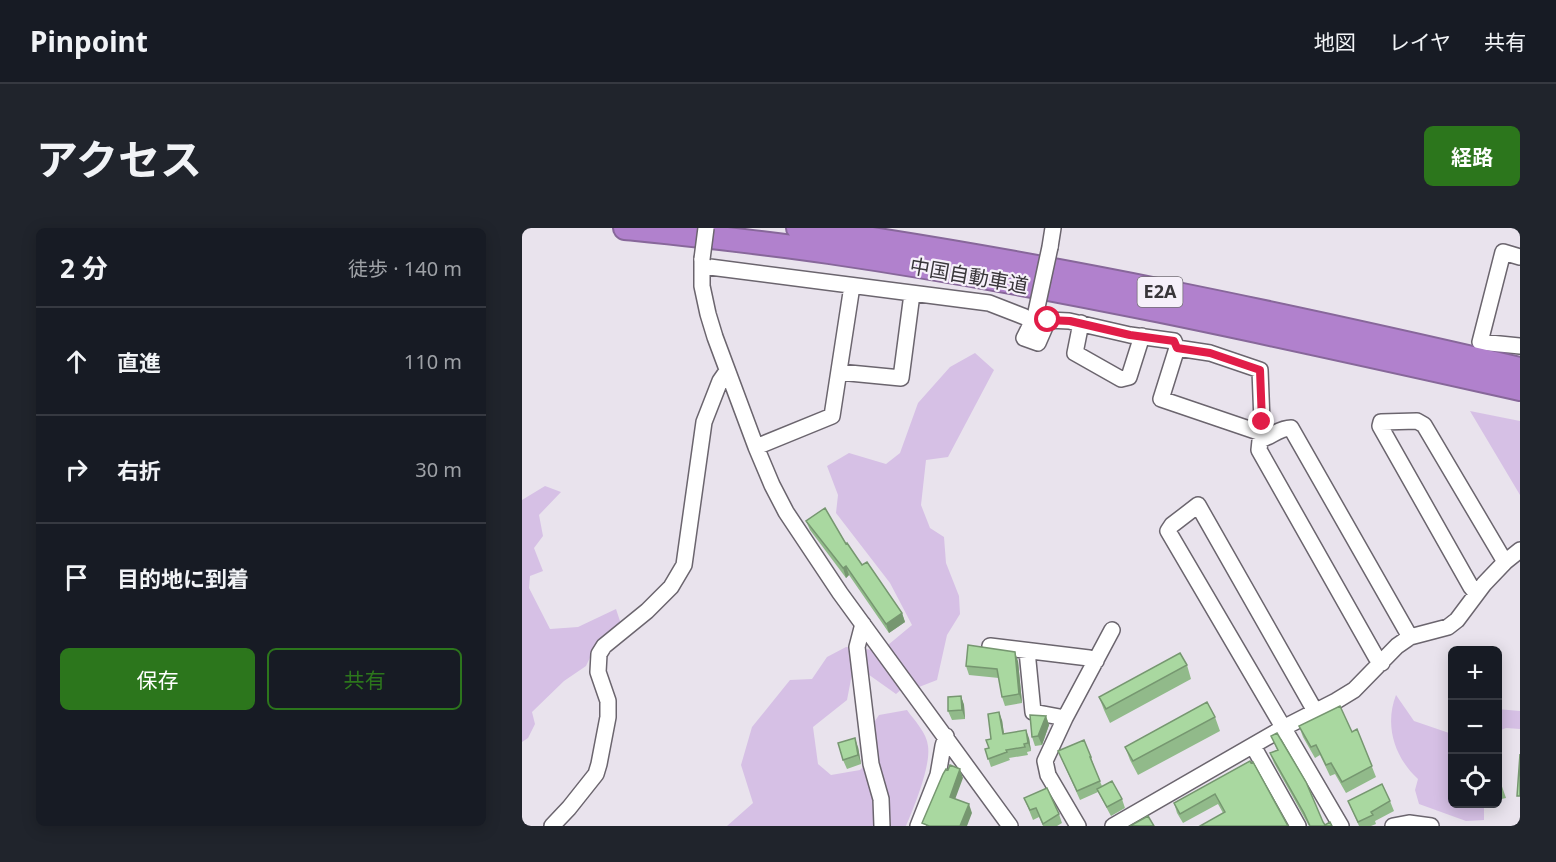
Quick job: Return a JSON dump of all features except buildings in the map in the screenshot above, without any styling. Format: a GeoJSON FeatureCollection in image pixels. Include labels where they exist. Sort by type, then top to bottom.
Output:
{"type":"FeatureCollection","features":[{"type":"Feature","properties":{"kind":"highway","name":"中国自動車道"},"geometry":{"type":"LineString","coordinates":[[625,228],[830,252],[1042,288],[1279,336],[1520,389]]}},
{"type":"Feature","properties":{"kind":"highway","name":"中国自動車道"},"geometry":{"type":"LineString","coordinates":[[798,228],[946,251],[1080,276],[1337,328],[1520,369]]}},
{"type":"Feature","properties":{"kind":"street"},"geometry":{"type":"LineString","coordinates":[[705,228],[702,286],[708,314],[727,371],[772,485],[786,512],[863,624],[1010,826]]}},
{"type":"Feature","properties":{"kind":"street"},"geometry":{"type":"LineString","coordinates":[[1053,228],[1034,317],[1024,338],[1038,343],[1048,320],[1070,321],[1174,341],[1177,348],[1161,399],[1268,438],[1282,428],[1291,428],[1410,637]]}},
{"type":"Feature","properties":{"kind":"street"},"geometry":{"type":"LineString","coordinates":[[1520,256],[1503,252],[1480,342],[1520,346]]}},
{"type":"Feature","properties":{"kind":"street"},"geometry":{"type":"LineString","coordinates":[[702,263],[852,286],[989,303],[1025,317],[1034,317]]}},
{"type":"Feature","properties":{"kind":"street"},"geometry":{"type":"LineString","coordinates":[[756,447],[832,416],[852,286]]}},
{"type":"Feature","properties":{"kind":"street"},"geometry":{"type":"LineString","coordinates":[[839,372],[901,378],[912,294]]}},
{"type":"Feature","properties":{"kind":"street"},"geometry":{"type":"LineString","coordinates":[[1081,323],[1075,353],[1120,379],[1129,377],[1142,336]]}},
{"type":"Feature","properties":{"kind":"street"},"geometry":{"type":"LineString","coordinates":[[1177,348],[1210,353],[1260,370],[1259,450],[1376,657],[1382,663]]}},
{"type":"Feature","properties":{"kind":"street"},"geometry":{"type":"LineString","coordinates":[[552,826],[596,774],[599,764],[608,717],[608,701],[598,672],[599,654],[604,646],[647,611],[671,587],[684,565],[704,422],[720,381],[727,371]]}},
{"type":"Feature","properties":{"kind":"street"},"geometry":{"type":"LineString","coordinates":[[1476,593],[1380,426],[1381,422],[1417,421],[1424,425],[1505,562]]}},
{"type":"Feature","properties":{"kind":"street"},"geometry":{"type":"LineString","coordinates":[[1315,711],[1198,505],[1172,525],[1168,531],[1341,826]]}},
{"type":"Feature","properties":{"kind":"street"},"geometry":{"type":"LineString","coordinates":[[1113,826],[1354,690],[1397,646],[1410,637],[1448,627],[1457,620],[1476,593],[1505,562],[1520,550]]}},
{"type":"Feature","properties":{"kind":"street"},"geometry":{"type":"LineString","coordinates":[[863,624],[857,647],[871,764],[881,799],[882,826]]}},
{"type":"Feature","properties":{"kind":"street"},"geometry":{"type":"LineString","coordinates":[[1078,826],[1048,775],[1045,761],[1112,630]]}},
{"type":"Feature","properties":{"kind":"street"},"geometry":{"type":"LineString","coordinates":[[990,646],[1089,658],[1096,661]]}},
{"type":"Feature","properties":{"kind":"street"},"geometry":{"type":"LineString","coordinates":[[1027,651],[1033,712],[1065,718]]}},
{"type":"Feature","properties":{"kind":"street"},"geometry":{"type":"LineString","coordinates":[[918,826],[938,775],[946,736]]}},
{"type":"Feature","properties":{"kind":"street"},"geometry":{"type":"LineString","coordinates":[[1253,746],[1298,826]]}},
{"type":"Feature","properties":{"kind":"street"},"geometry":{"type":"LineString","coordinates":[[1393,826],[1409,823],[1431,826]]}},
{"type":"Feature","properties":{"kind":"shaded area"},"geometry":{"type":"Polygon","coordinates":[[[975,353],[994,370],[948,457],[926,460],[921,505],[930,528],[944,537],[946,563],[959,596],[960,614],[947,635],[937,680],[919,687],[888,645],[912,625],[890,583],[836,513],[838,495],[827,466],[849,453],[886,464],[900,453],[918,403],[950,367],[975,353]]]}},
{"type":"Feature","properties":{"kind":"shaded area"},"geometry":{"type":"Polygon","coordinates":[[[1470,411],[1520,421],[1520,495],[1470,411]]]}},
{"type":"Feature","properties":{"kind":"shaded area"},"geometry":{"type":"Polygon","coordinates":[[[545,486],[561,492],[539,515],[543,536],[534,548],[543,571],[530,576],[529,588],[550,629],[578,627],[616,609],[621,624],[595,647],[586,666],[564,681],[532,712],[535,724],[528,738],[522,742],[522,500],[545,486]]]}},
{"type":"Feature","properties":{"kind":"shaded area"},"geometry":{"type":"Polygon","coordinates":[[[846,647],[874,650],[903,688],[896,694],[865,672],[852,674],[847,700],[813,727],[818,764],[831,775],[860,770],[874,756],[873,724],[879,715],[907,710],[925,736],[928,754],[921,786],[906,826],[727,826],[753,803],[741,765],[752,727],[790,680],[812,679],[827,657],[846,647]]]}},
{"type":"Feature","properties":{"kind":"shaded area"},"geometry":{"type":"Polygon","coordinates":[[[1396,695],[1414,721],[1448,733],[1448,808],[1484,808],[1484,820],[1466,821],[1419,804],[1415,790],[1418,779],[1403,761],[1394,741],[1391,718],[1396,695]]]}},
{"type":"Feature","properties":{"kind":"shaded area"},"geometry":{"type":"Polygon","coordinates":[[[1502,709],[1520,711],[1520,729],[1502,730],[1502,709]]]}},
{"type":"Feature","properties":{"kind":"route"},"geometry":{"type":"LineString","coordinates":[[1048,320],[1070,321],[1130,335],[1174,341],[1177,348],[1210,353],[1260,370],[1262,422]]}}]}
